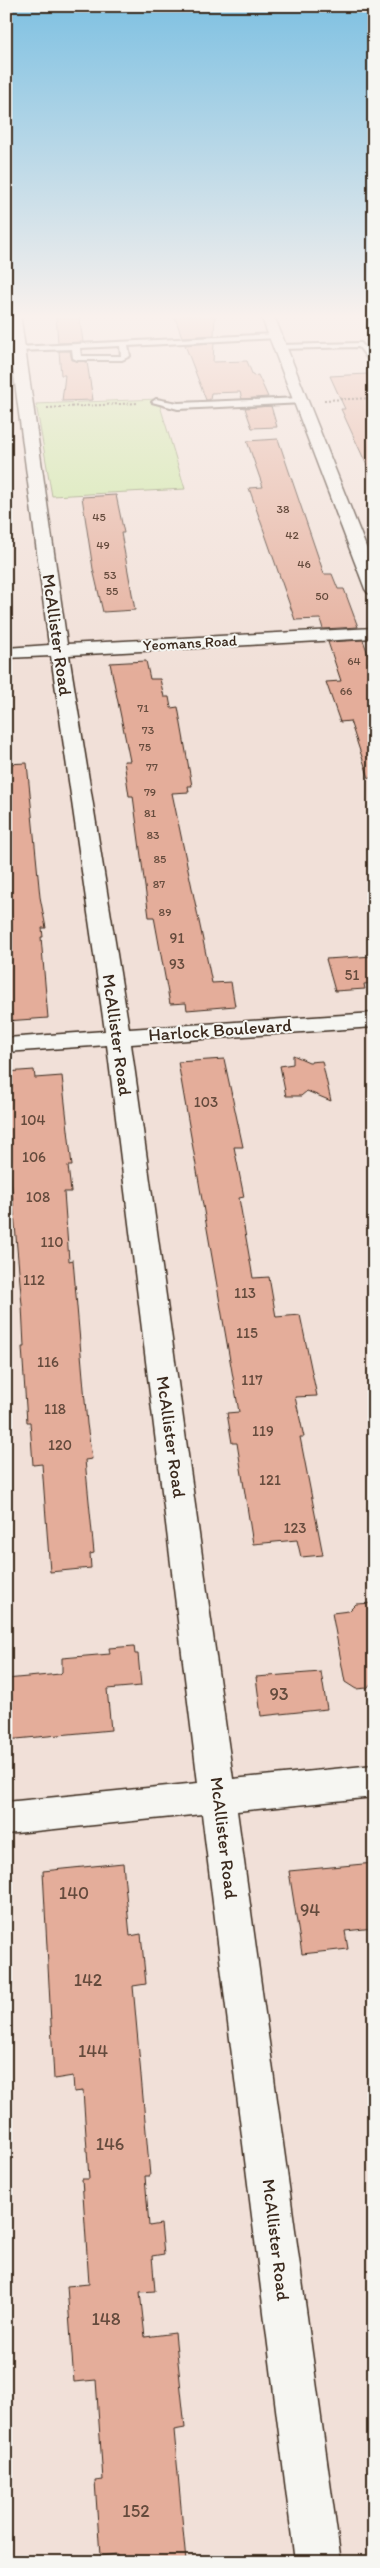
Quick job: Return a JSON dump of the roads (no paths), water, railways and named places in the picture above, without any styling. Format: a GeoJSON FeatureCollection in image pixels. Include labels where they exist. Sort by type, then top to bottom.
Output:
{"type":"FeatureCollection","features":[{"type":"Feature","properties":{"kind":"street","name":"McAllister Road"},"geometry":{"type":"LineString","coordinates":[[22,433],[59,650],[118,1037],[318,2562]]}},
{"type":"Feature","properties":{"kind":"street"},"geometry":{"type":"LineString","coordinates":[[313,433],[374,589]]}},
{"type":"Feature","properties":{"kind":"street","name":"Yeomans Road"},"geometry":{"type":"LineString","coordinates":[[6,652],[374,633]]}},
{"type":"Feature","properties":{"kind":"street","name":"Harlock Boulevard"},"geometry":{"type":"LineString","coordinates":[[6,1045],[374,1020]]}},
{"type":"Feature","properties":{"kind":"street"},"geometry":{"type":"LineString","coordinates":[[6,1818],[374,1781]]}}]}
